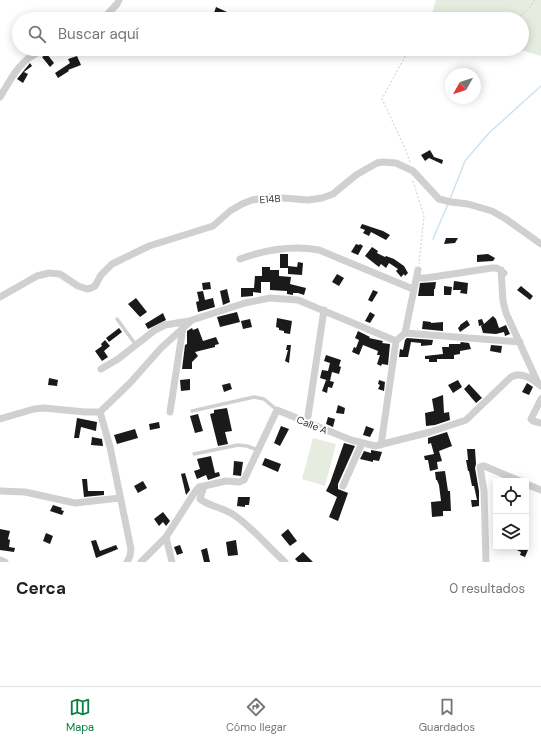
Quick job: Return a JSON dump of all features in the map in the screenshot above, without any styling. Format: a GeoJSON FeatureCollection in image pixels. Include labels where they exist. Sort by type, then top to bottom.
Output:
{"type":"FeatureCollection","features":[{"type":"Feature","properties":{"kind":"street"},"geometry":{"type":"LineString","coordinates":[[110,12],[119,0]]}},
{"type":"Feature","properties":{"kind":"street"},"geometry":{"type":"LineString","coordinates":[[0,98],[24,62],[32,56]]}},
{"type":"Feature","properties":{"kind":"street","name":"E14B"},"geometry":{"type":"LineString","coordinates":[[0,297],[37,276],[49,273],[60,274],[78,286],[87,289],[91,288],[95,286],[101,275],[112,264],[149,246],[213,226],[230,211],[252,200],[270,198],[308,200],[322,198],[333,194],[356,175],[377,163],[396,163],[411,170]]}},
{"type":"Feature","properties":{"kind":"street"},"geometry":{"type":"LineString","coordinates":[[411,170],[439,199],[468,204],[492,212],[506,219],[541,244]]}},
{"type":"Feature","properties":{"kind":"street"},"geometry":{"type":"LineString","coordinates":[[240,259],[259,252],[314,249],[414,289]]}},
{"type":"Feature","properties":{"kind":"street"},"geometry":{"type":"LineString","coordinates":[[381,445],[396,341],[405,333],[418,274],[426,278],[492,268],[502,272],[503,301],[511,324],[540,385]]}},
{"type":"Feature","properties":{"kind":"street"},"geometry":{"type":"LineString","coordinates":[[101,369],[118,359],[155,330],[165,325],[192,320],[245,303],[270,298],[298,300],[396,341]]}},
{"type":"Feature","properties":{"kind":"street"},"geometry":{"type":"LineString","coordinates":[[307,423],[324,310]]}},
{"type":"Feature","properties":{"kind":"street"},"geometry":{"type":"LineString","coordinates":[[0,419],[34,409],[44,408],[100,412],[130,383],[161,348],[192,320]]}},
{"type":"Feature","properties":{"kind":"street"},"geometry":{"type":"LineString","coordinates":[[170,412],[183,327]]}},
{"type":"Feature","properties":{"kind":"street"},"geometry":{"type":"LineString","coordinates":[[405,333],[520,342]]}},
{"type":"Feature","properties":{"kind":"street","name":"Calle A"},"geometry":{"type":"LineString","coordinates":[[277,410],[307,423],[362,443],[375,446],[430,432],[466,420],[516,374],[524,375],[540,385]]}},
{"type":"Feature","properties":{"kind":"street"},"geometry":{"type":"LineString","coordinates":[[541,399],[531,419],[541,424]]}},
{"type":"Feature","properties":{"kind":"street"},"geometry":{"type":"LineString","coordinates":[[141,562],[166,537],[199,487],[226,481],[242,482],[246,478],[277,410]]}},
{"type":"Feature","properties":{"kind":"street"},"geometry":{"type":"LineString","coordinates":[[100,412],[110,447],[131,549],[127,562]]}},
{"type":"Feature","properties":{"kind":"street"},"geometry":{"type":"LineString","coordinates":[[342,486],[362,443]]}},
{"type":"Feature","properties":{"kind":"street"},"geometry":{"type":"LineString","coordinates":[[486,562],[485,504],[480,467],[484,466],[513,478]]}},
{"type":"Feature","properties":{"kind":"street"},"geometry":{"type":"LineString","coordinates":[[529,485],[541,490]]}},
{"type":"Feature","properties":{"kind":"street"},"geometry":{"type":"LineString","coordinates":[[204,486],[200,499],[235,515],[285,562]]}},
{"type":"Feature","properties":{"kind":"street"},"geometry":{"type":"LineString","coordinates":[[0,491],[25,492],[75,503],[120,498]]}},
{"type":"Feature","properties":{"kind":"street"},"geometry":{"type":"LineString","coordinates":[[166,537],[172,562]]}},
{"type":"Feature","properties":{"kind":"street"},"geometry":{"type":"LineString","coordinates":[[0,560],[5,562]]}},
{"type":"Feature","properties":{"kind":"lane"},"geometry":{"type":"LineString","coordinates":[[117,319],[136,345]]}},
{"type":"Feature","properties":{"kind":"lane"},"geometry":{"type":"LineString","coordinates":[[192,411],[254,397],[264,400],[277,410]]}},
{"type":"Feature","properties":{"kind":"lane"},"geometry":{"type":"LineString","coordinates":[[194,454],[238,445],[259,450]]}},
{"type":"Feature","properties":{"kind":"path"},"geometry":{"type":"LineString","coordinates":[[525,12],[531,6],[534,0]]}},
{"type":"Feature","properties":{"kind":"path"},"geometry":{"type":"LineString","coordinates":[[405,56],[382,99],[405,148],[424,216],[418,274]]}},
{"type":"Feature","properties":{"kind":"shaded area"},"geometry":{"type":"Polygon","coordinates":[[[436,0],[541,0],[541,56],[529,52],[529,12],[432,12],[436,0]]]}},
{"type":"Feature","properties":{"kind":"shaded area"},"geometry":{"type":"Polygon","coordinates":[[[313,438],[336,444],[325,486],[302,479],[313,438]]]}},
{"type":"Feature","properties":{"kind":"building"},"geometry":{"type":"Polygon","coordinates":[[[216,7],[227,12],[214,12],[216,7]]]}},
{"type":"Feature","properties":{"kind":"building"},"geometry":{"type":"Polygon","coordinates":[[[49,56],[54,63],[50,67],[42,57],[49,56]]]}},
{"type":"Feature","properties":{"kind":"building"},"geometry":{"type":"Polygon","coordinates":[[[77,56],[81,65],[68,70],[69,71],[58,78],[55,73],[70,63],[68,59],[77,56]]]}},
{"type":"Feature","properties":{"kind":"building"},"geometry":{"type":"Polygon","coordinates":[[[30,63],[32,66],[24,72],[28,74],[23,83],[17,79],[30,63]]]}},
{"type":"Feature","properties":{"kind":"building"},"geometry":{"type":"Polygon","coordinates":[[[430,150],[434,157],[443,160],[442,164],[429,158],[425,161],[421,155],[430,150]]]}},
{"type":"Feature","properties":{"kind":"building"},"geometry":{"type":"Polygon","coordinates":[[[362,224],[390,235],[386,240],[371,232],[369,236],[363,233],[365,230],[360,228],[362,224]]]}},
{"type":"Feature","properties":{"kind":"building"},"geometry":{"type":"Polygon","coordinates":[[[446,238],[458,238],[455,243],[444,244],[446,238]]]}},
{"type":"Feature","properties":{"kind":"building"},"geometry":{"type":"Polygon","coordinates":[[[356,244],[363,246],[358,255],[351,252],[356,244]]]}},
{"type":"Feature","properties":{"kind":"building"},"geometry":{"type":"Polygon","coordinates":[[[372,247],[378,251],[377,253],[394,259],[404,266],[408,273],[401,277],[396,271],[398,269],[389,263],[386,268],[381,264],[379,267],[365,256],[372,247]]]}},
{"type":"Feature","properties":{"kind":"building"},"geometry":{"type":"Polygon","coordinates":[[[280,254],[288,254],[288,268],[280,268],[280,254]]]}},
{"type":"Feature","properties":{"kind":"building"},"geometry":{"type":"Polygon","coordinates":[[[488,254],[495,258],[493,261],[477,262],[477,255],[488,254]]]}},
{"type":"Feature","properties":{"kind":"building"},"geometry":{"type":"Polygon","coordinates":[[[298,262],[303,263],[302,275],[288,274],[288,266],[297,267],[298,262]]]}},
{"type":"Feature","properties":{"kind":"building"},"geometry":{"type":"Polygon","coordinates":[[[262,267],[270,267],[270,270],[279,270],[279,276],[291,277],[290,284],[306,288],[304,295],[293,293],[293,295],[287,294],[287,291],[270,290],[270,282],[261,282],[261,293],[253,292],[253,296],[241,297],[241,288],[254,288],[255,276],[262,276],[262,267]]]}},
{"type":"Feature","properties":{"kind":"building"},"geometry":{"type":"Polygon","coordinates":[[[337,274],[344,278],[339,286],[332,282],[337,274]]]}},
{"type":"Feature","properties":{"kind":"building"},"geometry":{"type":"Polygon","coordinates":[[[454,281],[468,283],[467,294],[460,293],[461,290],[453,290],[454,281]]]}},
{"type":"Feature","properties":{"kind":"building"},"geometry":{"type":"Polygon","coordinates":[[[210,282],[211,289],[203,290],[202,283],[210,282]]]}},
{"type":"Feature","properties":{"kind":"building"},"geometry":{"type":"Polygon","coordinates":[[[436,282],[434,296],[418,296],[420,283],[436,282]]]}},
{"type":"Feature","properties":{"kind":"building"},"geometry":{"type":"Polygon","coordinates":[[[444,286],[452,287],[451,295],[444,295],[444,286]]]}},
{"type":"Feature","properties":{"kind":"building"},"geometry":{"type":"Polygon","coordinates":[[[521,286],[533,296],[530,300],[517,290],[521,286]]]}},
{"type":"Feature","properties":{"kind":"building"},"geometry":{"type":"Polygon","coordinates":[[[227,289],[230,302],[223,305],[220,291],[227,289]]]}},
{"type":"Feature","properties":{"kind":"building"},"geometry":{"type":"Polygon","coordinates":[[[373,290],[378,292],[372,302],[368,300],[373,290]]]}},
{"type":"Feature","properties":{"kind":"building"},"geometry":{"type":"Polygon","coordinates":[[[203,291],[205,300],[213,298],[215,307],[198,312],[196,302],[199,301],[197,292],[203,291]]]}},
{"type":"Feature","properties":{"kind":"building"},"geometry":{"type":"Polygon","coordinates":[[[136,298],[147,312],[140,317],[128,304],[136,298]]]}},
{"type":"Feature","properties":{"kind":"building"},"geometry":{"type":"Polygon","coordinates":[[[237,312],[240,322],[220,327],[217,317],[237,312]]]}},
{"type":"Feature","properties":{"kind":"building"},"geometry":{"type":"Polygon","coordinates":[[[370,312],[375,315],[370,323],[365,321],[370,312]]]}},
{"type":"Feature","properties":{"kind":"building"},"geometry":{"type":"Polygon","coordinates":[[[163,313],[166,320],[148,329],[145,324],[163,313]]]}},
{"type":"Feature","properties":{"kind":"building"},"geometry":{"type":"Polygon","coordinates":[[[493,316],[496,319],[499,328],[506,325],[510,334],[505,336],[504,332],[496,334],[483,333],[481,326],[483,325],[479,326],[478,320],[482,319],[484,324],[493,316]]]}},
{"type":"Feature","properties":{"kind":"building"},"geometry":{"type":"Polygon","coordinates":[[[277,318],[292,321],[290,334],[284,333],[284,331],[279,330],[279,328],[276,327],[277,318]]]}},
{"type":"Feature","properties":{"kind":"building"},"geometry":{"type":"Polygon","coordinates":[[[250,319],[252,327],[243,329],[241,321],[250,319]]]}},
{"type":"Feature","properties":{"kind":"building"},"geometry":{"type":"Polygon","coordinates":[[[467,320],[470,325],[460,332],[458,328],[467,320]]]}},
{"type":"Feature","properties":{"kind":"building"},"geometry":{"type":"Polygon","coordinates":[[[423,321],[431,323],[443,322],[443,331],[422,329],[423,321]]]}},
{"type":"Feature","properties":{"kind":"building"},"geometry":{"type":"Polygon","coordinates":[[[119,328],[122,332],[109,342],[106,338],[119,328]]]}},
{"type":"Feature","properties":{"kind":"building"},"geometry":{"type":"Polygon","coordinates":[[[192,328],[193,330],[198,328],[203,341],[216,337],[219,344],[215,345],[215,347],[195,352],[198,356],[192,362],[192,369],[182,369],[185,345],[187,344],[187,331],[192,328]]]}},
{"type":"Feature","properties":{"kind":"building"},"geometry":{"type":"Polygon","coordinates":[[[358,331],[370,337],[369,338],[383,341],[382,343],[390,344],[388,365],[382,364],[381,366],[377,364],[380,355],[377,355],[378,351],[363,345],[359,355],[352,352],[354,347],[356,348],[359,340],[355,338],[358,331]]]}},
{"type":"Feature","properties":{"kind":"building"},"geometry":{"type":"Polygon","coordinates":[[[407,338],[433,340],[432,345],[421,346],[421,343],[411,342],[408,357],[399,357],[400,349],[403,350],[405,340],[407,338]]]}},
{"type":"Feature","properties":{"kind":"building"},"geometry":{"type":"Polygon","coordinates":[[[105,340],[110,346],[104,351],[108,357],[102,361],[95,351],[102,346],[101,344],[105,340]]]}},
{"type":"Feature","properties":{"kind":"building"},"geometry":{"type":"Polygon","coordinates":[[[461,342],[469,343],[471,349],[460,351],[460,354],[454,355],[454,359],[437,359],[437,362],[429,362],[429,359],[425,359],[425,356],[443,354],[442,347],[449,347],[449,344],[460,344],[461,342]]]}},
{"type":"Feature","properties":{"kind":"building"},"geometry":{"type":"Polygon","coordinates":[[[287,345],[291,345],[289,363],[285,361],[288,350],[286,350],[287,345]]]}},
{"type":"Feature","properties":{"kind":"building"},"geometry":{"type":"Polygon","coordinates":[[[491,345],[502,346],[501,353],[490,351],[491,345]]]}},
{"type":"Feature","properties":{"kind":"building"},"geometry":{"type":"Polygon","coordinates":[[[326,355],[341,360],[339,374],[332,372],[330,381],[320,378],[322,370],[328,371],[330,363],[324,361],[326,355]]]}},
{"type":"Feature","properties":{"kind":"building"},"geometry":{"type":"Polygon","coordinates":[[[49,378],[58,380],[57,386],[48,385],[49,378]]]}},
{"type":"Feature","properties":{"kind":"building"},"geometry":{"type":"Polygon","coordinates":[[[190,379],[190,390],[181,391],[180,380],[190,379]]]}},
{"type":"Feature","properties":{"kind":"building"},"geometry":{"type":"Polygon","coordinates":[[[326,380],[334,382],[332,388],[328,387],[327,393],[322,391],[326,380]]]}},
{"type":"Feature","properties":{"kind":"building"},"geometry":{"type":"Polygon","coordinates":[[[379,380],[385,382],[384,391],[378,389],[380,385],[378,384],[379,380]]]}},
{"type":"Feature","properties":{"kind":"building"},"geometry":{"type":"Polygon","coordinates":[[[458,380],[462,387],[453,393],[448,385],[458,380]]]}},
{"type":"Feature","properties":{"kind":"building"},"geometry":{"type":"Polygon","coordinates":[[[230,383],[232,389],[224,392],[222,385],[230,383]]]}},
{"type":"Feature","properties":{"kind":"building"},"geometry":{"type":"Polygon","coordinates":[[[527,383],[533,387],[529,395],[522,392],[527,383]]]}},
{"type":"Feature","properties":{"kind":"building"},"geometry":{"type":"Polygon","coordinates":[[[469,384],[482,398],[476,403],[464,389],[469,384]]]}},
{"type":"Feature","properties":{"kind":"building"},"geometry":{"type":"Polygon","coordinates":[[[443,395],[444,413],[449,412],[450,420],[435,425],[426,426],[425,413],[434,411],[432,399],[443,395]]]}},
{"type":"Feature","properties":{"kind":"building"},"geometry":{"type":"Polygon","coordinates":[[[338,405],[345,408],[344,414],[336,413],[338,405]]]}},
{"type":"Feature","properties":{"kind":"building"},"geometry":{"type":"Polygon","coordinates":[[[227,408],[232,431],[225,432],[228,444],[218,446],[210,414],[214,413],[214,410],[227,408]]]}},
{"type":"Feature","properties":{"kind":"building"},"geometry":{"type":"Polygon","coordinates":[[[198,414],[203,431],[195,433],[190,416],[198,414]]]}},
{"type":"Feature","properties":{"kind":"building"},"geometry":{"type":"Polygon","coordinates":[[[328,417],[335,419],[333,427],[326,424],[328,417]]]}},
{"type":"Feature","properties":{"kind":"building"},"geometry":{"type":"Polygon","coordinates":[[[77,418],[97,422],[96,431],[81,427],[79,438],[74,438],[77,418]]]}},
{"type":"Feature","properties":{"kind":"building"},"geometry":{"type":"Polygon","coordinates":[[[159,422],[160,428],[150,430],[149,424],[159,422]]]}},
{"type":"Feature","properties":{"kind":"building"},"geometry":{"type":"Polygon","coordinates":[[[281,426],[289,429],[280,446],[274,443],[281,426]]]}},
{"type":"Feature","properties":{"kind":"building"},"geometry":{"type":"Polygon","coordinates":[[[366,426],[374,429],[370,437],[363,435],[366,426]]]}},
{"type":"Feature","properties":{"kind":"building"},"geometry":{"type":"Polygon","coordinates":[[[135,429],[138,438],[117,444],[114,435],[135,429]]]}},
{"type":"Feature","properties":{"kind":"building"},"geometry":{"type":"Polygon","coordinates":[[[447,432],[452,446],[439,451],[442,461],[437,462],[438,469],[430,471],[428,460],[425,460],[424,456],[434,454],[431,443],[428,444],[428,438],[447,432]]]}},
{"type":"Feature","properties":{"kind":"building"},"geometry":{"type":"Polygon","coordinates":[[[92,437],[102,439],[103,446],[91,445],[92,437]]]}},
{"type":"Feature","properties":{"kind":"building"},"geometry":{"type":"Polygon","coordinates":[[[344,443],[355,446],[338,484],[338,489],[348,493],[338,521],[329,517],[337,497],[326,491],[344,443]]]}},
{"type":"Feature","properties":{"kind":"building"},"geometry":{"type":"Polygon","coordinates":[[[467,449],[475,449],[475,468],[479,491],[479,506],[472,507],[471,500],[477,500],[474,486],[472,486],[468,471],[466,460],[468,460],[467,449]]]}},
{"type":"Feature","properties":{"kind":"building"},"geometry":{"type":"Polygon","coordinates":[[[371,450],[382,452],[379,461],[373,460],[373,462],[360,459],[364,451],[371,453],[371,450]]]}},
{"type":"Feature","properties":{"kind":"building"},"geometry":{"type":"Polygon","coordinates":[[[211,456],[215,473],[219,472],[220,476],[208,480],[206,475],[197,479],[194,471],[200,469],[197,459],[211,456]]]}},
{"type":"Feature","properties":{"kind":"building"},"geometry":{"type":"Polygon","coordinates":[[[265,458],[281,464],[278,472],[262,465],[265,458]]]}},
{"type":"Feature","properties":{"kind":"building"},"geometry":{"type":"Polygon","coordinates":[[[234,461],[243,462],[241,476],[233,475],[234,461]]]}},
{"type":"Feature","properties":{"kind":"building"},"geometry":{"type":"Polygon","coordinates":[[[445,471],[448,491],[450,491],[451,511],[443,511],[443,516],[432,517],[431,502],[441,501],[439,485],[436,480],[435,472],[445,471]]]}},
{"type":"Feature","properties":{"kind":"building"},"geometry":{"type":"Polygon","coordinates":[[[185,473],[190,490],[186,495],[181,474],[185,473]]]}},
{"type":"Feature","properties":{"kind":"building"},"geometry":{"type":"Polygon","coordinates":[[[82,479],[87,479],[88,491],[104,491],[104,495],[84,497],[82,479]]]}},
{"type":"Feature","properties":{"kind":"building"},"geometry":{"type":"Polygon","coordinates":[[[143,481],[147,488],[138,493],[134,486],[143,481]]]}},
{"type":"Feature","properties":{"kind":"building"},"geometry":{"type":"Polygon","coordinates":[[[238,497],[250,497],[249,505],[245,505],[245,507],[237,506],[238,497]]]}},
{"type":"Feature","properties":{"kind":"building"},"geometry":{"type":"Polygon","coordinates":[[[53,505],[62,508],[61,510],[64,511],[62,515],[50,511],[53,505]]]}},
{"type":"Feature","properties":{"kind":"building"},"geometry":{"type":"Polygon","coordinates":[[[163,512],[170,521],[166,526],[163,522],[159,526],[154,519],[163,512]]]}},
{"type":"Feature","properties":{"kind":"building"},"geometry":{"type":"Polygon","coordinates":[[[0,529],[10,531],[8,539],[10,540],[9,547],[15,548],[14,552],[0,550],[0,529]]]}},
{"type":"Feature","properties":{"kind":"building"},"geometry":{"type":"Polygon","coordinates":[[[288,529],[297,541],[290,546],[281,535],[288,529]]]}},
{"type":"Feature","properties":{"kind":"building"},"geometry":{"type":"Polygon","coordinates":[[[46,533],[53,536],[50,544],[43,541],[46,533]]]}},
{"type":"Feature","properties":{"kind":"building"},"geometry":{"type":"Polygon","coordinates":[[[96,540],[100,551],[116,545],[118,549],[96,558],[91,541],[96,540]]]}},
{"type":"Feature","properties":{"kind":"building"},"geometry":{"type":"Polygon","coordinates":[[[236,540],[238,555],[228,556],[226,542],[236,540]]]}},
{"type":"Feature","properties":{"kind":"building"},"geometry":{"type":"Polygon","coordinates":[[[180,545],[183,553],[177,555],[174,547],[180,545]]]}},
{"type":"Feature","properties":{"kind":"building"},"geometry":{"type":"Polygon","coordinates":[[[207,548],[210,562],[204,562],[201,550],[207,548]]]}},
{"type":"Feature","properties":{"kind":"building"},"geometry":{"type":"Polygon","coordinates":[[[517,550],[528,550],[525,557],[520,555],[521,552],[517,550]]]}},
{"type":"Feature","properties":{"kind":"building"},"geometry":{"type":"Polygon","coordinates":[[[303,552],[313,562],[298,562],[295,559],[303,552]]]}},
{"type":"Feature","properties":{"kind":"waterway"},"geometry":{"type":"LineString","coordinates":[[450,199],[465,161],[489,133],[541,86]]}},
{"type":"Feature","properties":{"kind":"waterway"},"geometry":{"type":"LineString","coordinates":[[433,239],[448,204]]}}]}
